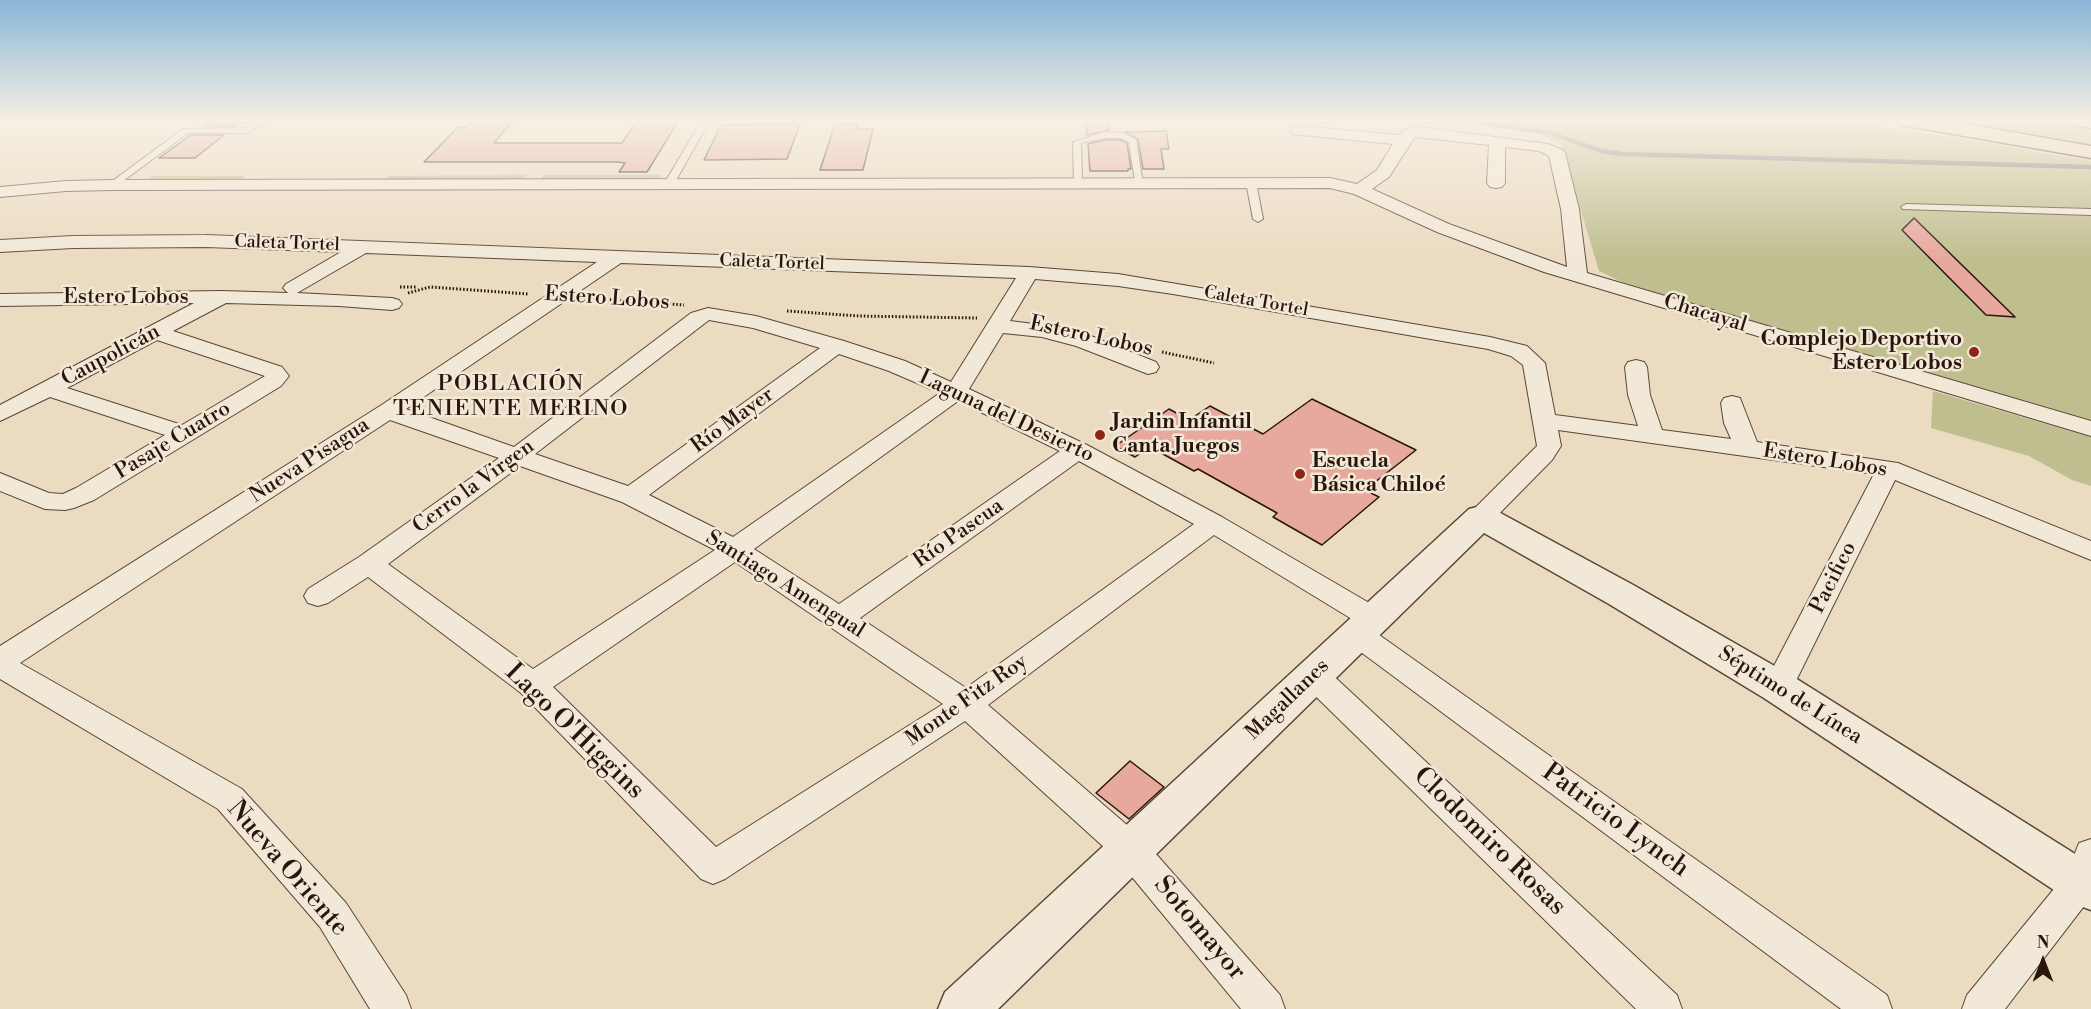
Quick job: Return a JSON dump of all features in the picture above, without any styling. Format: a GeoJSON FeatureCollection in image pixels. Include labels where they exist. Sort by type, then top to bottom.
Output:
{"type":"FeatureCollection","features":[{"type":"Feature","properties":{"kind":"street"},"geometry":{"type":"LineString","coordinates":[[1360,190],[1383,173],[1387,167]]}},
{"type":"Feature","properties":{"kind":"street"},"geometry":{"type":"LineString","coordinates":[[1496,167],[1496,183]]}},
{"type":"Feature","properties":{"kind":"street"},"geometry":{"type":"LineString","coordinates":[[1560,167],[1569,209],[1578,276]]}},
{"type":"Feature","properties":{"kind":"street","name":"Chacayal"},"geometry":{"type":"LineString","coordinates":[[0,192],[66,186],[112,185],[1330,183],[1360,190],[1443,228],[1578,276],[2091,429]]}},
{"type":"Feature","properties":{"kind":"street","name":"Caleta Tortel"},"geometry":{"type":"LineString","coordinates":[[0,246],[163,240],[1029,273],[1118,280],[1173,288],[1490,343],[1519,351],[1534,363]]}},
{"type":"Feature","properties":{"kind":"street"},"geometry":{"type":"LineString","coordinates":[[293,288],[363,247]]}},
{"type":"Feature","properties":{"kind":"street","name":"Nueva Pisagua"},"geometry":{"type":"LineString","coordinates":[[0,663],[388,411],[617,257]]}},
{"type":"Feature","properties":{"kind":"street"},"geometry":{"type":"LineString","coordinates":[[532,685],[735,549],[956,392],[1029,273]]}},
{"type":"Feature","properties":{"kind":"street","name":"Estero Lobos"},"geometry":{"type":"LineString","coordinates":[[0,300],[222,297],[339,300],[392,304]]}},
{"type":"Feature","properties":{"kind":"street","name":"Caupolicán"},"geometry":{"type":"LineString","coordinates":[[0,414],[222,297]]}},
{"type":"Feature","properties":{"kind":"street"},"geometry":{"type":"LineString","coordinates":[[0,315],[34,299]]}},
{"type":"Feature","properties":{"kind":"street","name":"Laguna del Desierto"},"geometry":{"type":"LineString","coordinates":[[715,315],[756,322],[897,366],[1078,450],[1213,523],[1365,625]]}},
{"type":"Feature","properties":{"kind":"street","name":"Cerro la Virgen"},"geometry":{"type":"LineString","coordinates":[[318,596],[369,564],[516,457],[698,317],[715,315]]}},
{"type":"Feature","properties":{"kind":"street"},"geometry":{"type":"LineString","coordinates":[[1000,323],[1042,331],[1152,359]]}},
{"type":"Feature","properties":{"kind":"street","name":"Pasaje Cuatro"},"geometry":{"type":"LineString","coordinates":[[0,481],[45,501],[65,501],[85,494],[278,376],[274,372],[157,333]]}},
{"type":"Feature","properties":{"kind":"street","name":"Río Mayer"},"geometry":{"type":"LineString","coordinates":[[631,496],[836,346]]}},
{"type":"Feature","properties":{"kind":"street","name":"Magallanes"},"geometry":{"type":"LineString","coordinates":[[963,1009],[1543,455],[1549,446],[1534,363]]}},
{"type":"Feature","properties":{"kind":"street"},"geometry":{"type":"LineString","coordinates":[[1636,367],[1639,395],[1653,437]]}},
{"type":"Feature","properties":{"kind":"street"},"geometry":{"type":"LineString","coordinates":[[49,389],[185,434]]}},
{"type":"Feature","properties":{"kind":"street"},"geometry":{"type":"LineString","coordinates":[[1732,403],[1736,423],[1748,449]]}},
{"type":"Feature","properties":{"kind":"street","name":"Santiago Amengual"},"geometry":{"type":"LineString","coordinates":[[388,411],[631,496],[735,549],[967,704],[1130,849]]}},
{"type":"Feature","properties":{"kind":"street","name":"Estero Lobos"},"geometry":{"type":"LineString","coordinates":[[1546,421],[1889,468],[2091,551]]}},
{"type":"Feature","properties":{"kind":"street","name":"Río Pascua"},"geometry":{"type":"LineString","coordinates":[[840,618],[1078,450]]}},
{"type":"Feature","properties":{"kind":"street","name":"Pacifico"},"geometry":{"type":"LineString","coordinates":[[1778,687],[1889,468]]}},
{"type":"Feature","properties":{"kind":"street","name":"Séptimo de Línea"},"geometry":{"type":"LineString","coordinates":[[1480,517],[1622,595],[2088,875]]}},
{"type":"Feature","properties":{"kind":"street","name":"Monte Fitz Roy"},"geometry":{"type":"LineString","coordinates":[[713,868],[967,704],[1213,523]]}},
{"type":"Feature","properties":{"kind":"street","name":"Lago O'Higgins"},"geometry":{"type":"LineString","coordinates":[[369,564],[532,685],[713,868]]}},
{"type":"Feature","properties":{"kind":"street","name":"Patricio Lynch"},"geometry":{"type":"LineString","coordinates":[[1365,625],[1873,1009]]}},
{"type":"Feature","properties":{"kind":"street","name":"Nueva Oriente"},"geometry":{"type":"LineString","coordinates":[[0,663],[230,799],[333,915],[392,1009]]}},
{"type":"Feature","properties":{"kind":"street","name":"Clodomiro Rosas"},"geometry":{"type":"LineString","coordinates":[[1314,676],[1663,1009]]}},
{"type":"Feature","properties":{"kind":"street","name":"Sotomayor"},"geometry":{"type":"LineString","coordinates":[[1130,849],[1266,1009]]}},
{"type":"Feature","properties":{"kind":"street"},"geometry":{"type":"LineString","coordinates":[[1981,1009],[2088,875]]}},
{"type":"Feature","properties":{"kind":"lane"},"geometry":{"type":"LineString","coordinates":[[112,185],[137,167]]}},
{"type":"Feature","properties":{"kind":"lane"},"geometry":{"type":"LineString","coordinates":[[669,184],[679,167]]}},
{"type":"Feature","properties":{"kind":"lane"},"geometry":{"type":"LineString","coordinates":[[1077,167],[1077,183]]}},
{"type":"Feature","properties":{"kind":"lane"},"geometry":{"type":"LineString","coordinates":[[1137,167],[1140,182]]}},
{"type":"Feature","properties":{"kind":"lane"},"geometry":{"type":"LineString","coordinates":[[1251,182],[1258,219]]}},
{"type":"Feature","properties":{"kind":"lane"},"geometry":{"type":"LineString","coordinates":[[1906,207],[2091,212]]}},
{"type":"Feature","properties":{"kind":"path","name":"Estero Lobos"},"geometry":{"type":"LineString","coordinates":[[392,304],[414,290],[430,287],[685,305]]}},
{"type":"Feature","properties":{"kind":"path","name":"Estero Lobos"},"geometry":{"type":"LineString","coordinates":[[780,310],[1000,323]]}},
{"type":"Feature","properties":{"kind":"path","name":"Estero Lobos"},"geometry":{"type":"LineString","coordinates":[[1152,359],[1214,363]]}},
{"type":"Feature","properties":{"kind":"shaded area","name":"Complejo Deportivo Estero Lobos"},"geometry":{"type":"Polygon","coordinates":[[[1568,167],[2091,167],[2091,422],[1622,282],[1599,271],[1568,167]]]}},
{"type":"Feature","properties":{"kind":"shaded area"},"geometry":{"type":"Polygon","coordinates":[[[528,175],[518,182],[382,182],[389,176],[528,175]]]}},
{"type":"Feature","properties":{"kind":"shaded area"},"geometry":{"type":"Polygon","coordinates":[[[543,175],[661,175],[658,180],[541,180],[543,175]]]}},
{"type":"Feature","properties":{"kind":"shaded area"},"geometry":{"type":"Polygon","coordinates":[[[152,176],[245,176],[237,183],[144,183],[152,176]]]}},
{"type":"Feature","properties":{"kind":"shaded area"},"geometry":{"type":"Polygon","coordinates":[[[1933,391],[2091,437],[2091,486],[2072,480],[2029,456],[1931,428],[1933,391]]]}},
{"type":"Feature","properties":{"kind":"building"},"geometry":{"type":"Polygon","coordinates":[[[622,167],[650,167],[647,172],[619,172],[622,167]]]}},
{"type":"Feature","properties":{"kind":"building"},"geometry":{"type":"Polygon","coordinates":[[[821,167],[864,167],[863,170],[820,170],[821,167]]]}},
{"type":"Feature","properties":{"kind":"building"},"geometry":{"type":"Polygon","coordinates":[[[1090,167],[1131,167],[1131,169],[1128,171],[1090,171],[1090,167]]]}},
{"type":"Feature","properties":{"kind":"building"},"geometry":{"type":"Polygon","coordinates":[[[1143,167],[1164,167],[1164,169],[1143,169],[1143,167]]]}},
{"type":"Feature","properties":{"kind":"building"},"geometry":{"type":"Polygon","coordinates":[[[1914,218],[2015,317],[1986,315],[1902,230],[1914,218]]]}},
{"type":"Feature","properties":{"kind":"building"},"geometry":{"type":"Polygon","coordinates":[[[1312,399],[1416,450],[1365,490],[1379,497],[1322,545],[1273,517],[1277,513],[1198,469],[1194,471],[1150,447],[1135,457],[1115,446],[1169,409],[1189,420],[1210,406],[1263,434],[1312,399]]]}},
{"type":"Feature","properties":{"kind":"building"},"geometry":{"type":"Polygon","coordinates":[[[1130,761],[1164,787],[1129,819],[1096,793],[1130,761]]]}},
{"type":"Feature","properties":{"kind":"place","name":"Complejo Deportivo Estero Lobos"},"geometry":{"type":"Point","coordinates":[1974,352]}},
{"type":"Feature","properties":{"kind":"place","name":"Jardin Infantil Canta Juegos"},"geometry":{"type":"Point","coordinates":[1100,435]}},
{"type":"Feature","properties":{"kind":"place","name":"Escuela Básica Chiloé"},"geometry":{"type":"Point","coordinates":[1300,474]}},
{"type":"Feature","properties":{"kind":"district","name":"POBLACIÓN TENIENTE MERINO"},"geometry":{"type":"Point","coordinates":[511,398]}}]}
